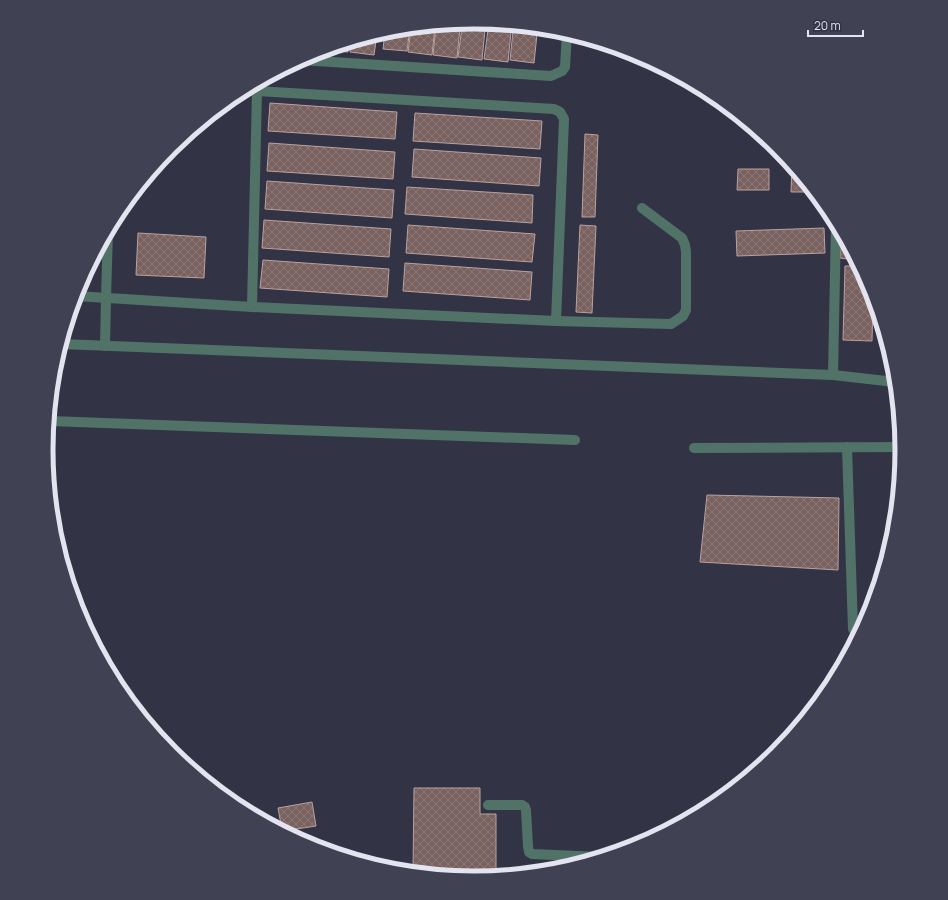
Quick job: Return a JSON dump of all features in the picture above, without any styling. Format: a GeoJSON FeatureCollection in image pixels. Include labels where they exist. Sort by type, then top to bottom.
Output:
{"type":"FeatureCollection","features":[{"type":"Feature","properties":{"kind":"street"},"geometry":{"type":"LineString","coordinates":[[313,61],[551,76],[562,71],[565,67],[567,39]]}},
{"type":"Feature","properties":{"kind":"street"},"geometry":{"type":"LineString","coordinates":[[252,307],[257,91],[554,109],[560,112],[564,119],[556,321]]}},
{"type":"Feature","properties":{"kind":"street"},"geometry":{"type":"LineString","coordinates":[[82,296],[252,307],[556,321],[671,324],[683,316],[686,310],[685,245],[682,238],[642,208]]}},
{"type":"Feature","properties":{"kind":"street"},"geometry":{"type":"LineString","coordinates":[[833,375],[836,235]]}},
{"type":"Feature","properties":{"kind":"street"},"geometry":{"type":"LineString","coordinates":[[105,346],[108,242]]}},
{"type":"Feature","properties":{"kind":"street"},"geometry":{"type":"LineString","coordinates":[[66,344],[833,375],[889,381]]}},
{"type":"Feature","properties":{"kind":"street"},"geometry":{"type":"LineString","coordinates":[[54,421],[575,440]]}},
{"type":"Feature","properties":{"kind":"street"},"geometry":{"type":"LineString","coordinates":[[847,447],[853,629]]}},
{"type":"Feature","properties":{"kind":"street"},"geometry":{"type":"LineString","coordinates":[[694,448],[895,447]]}},
{"type":"Feature","properties":{"kind":"street"},"geometry":{"type":"LineString","coordinates":[[488,805],[522,805],[525,807],[528,846],[532,854],[578,858]]}},
{"type":"Feature","properties":{"kind":"building"},"geometry":{"type":"Polygon","coordinates":[[[462,29],[485,30],[482,60],[458,57],[462,29]]]}},
{"type":"Feature","properties":{"kind":"building"},"geometry":{"type":"Polygon","coordinates":[[[460,30],[457,58],[433,55],[435,31],[460,30]]]}},
{"type":"Feature","properties":{"kind":"building"},"geometry":{"type":"Polygon","coordinates":[[[488,30],[511,32],[508,62],[484,59],[488,30]]]}},
{"type":"Feature","properties":{"kind":"building"},"geometry":{"type":"Polygon","coordinates":[[[434,31],[432,55],[408,52],[410,34],[434,31]]]}},
{"type":"Feature","properties":{"kind":"building"},"geometry":{"type":"Polygon","coordinates":[[[513,31],[537,34],[534,63],[510,60],[513,31]]]}},
{"type":"Feature","properties":{"kind":"building"},"geometry":{"type":"Polygon","coordinates":[[[409,34],[407,51],[383,49],[384,39],[409,34]]]}},
{"type":"Feature","properties":{"kind":"building"},"geometry":{"type":"Polygon","coordinates":[[[376,41],[374,55],[350,52],[351,47],[376,41]]]}},
{"type":"Feature","properties":{"kind":"building"},"geometry":{"type":"Polygon","coordinates":[[[348,48],[348,52],[339,51],[348,48]]]}},
{"type":"Feature","properties":{"kind":"building"},"geometry":{"type":"Polygon","coordinates":[[[270,103],[397,112],[395,139],[268,131],[270,103]]]}},
{"type":"Feature","properties":{"kind":"building"},"geometry":{"type":"Polygon","coordinates":[[[415,113],[542,121],[540,149],[413,141],[415,113]]]}},
{"type":"Feature","properties":{"kind":"building"},"geometry":{"type":"Polygon","coordinates":[[[585,134],[598,135],[595,217],[582,217],[585,134]]]}},
{"type":"Feature","properties":{"kind":"building"},"geometry":{"type":"Polygon","coordinates":[[[269,143],[395,152],[393,179],[267,171],[269,143]]]}},
{"type":"Feature","properties":{"kind":"building"},"geometry":{"type":"Polygon","coordinates":[[[414,149],[541,158],[539,186],[412,177],[414,149]]]}},
{"type":"Feature","properties":{"kind":"building"},"geometry":{"type":"Polygon","coordinates":[[[738,169],[769,169],[769,190],[737,190],[738,169]]]}},
{"type":"Feature","properties":{"kind":"building"},"geometry":{"type":"Polygon","coordinates":[[[792,173],[806,192],[791,192],[792,173]]]}},
{"type":"Feature","properties":{"kind":"building"},"geometry":{"type":"Polygon","coordinates":[[[267,181],[394,190],[392,218],[265,209],[267,181]]]}},
{"type":"Feature","properties":{"kind":"building"},"geometry":{"type":"Polygon","coordinates":[[[407,187],[533,195],[532,223],[405,214],[407,187]]]}},
{"type":"Feature","properties":{"kind":"building"},"geometry":{"type":"Polygon","coordinates":[[[264,220],[391,229],[389,257],[262,248],[264,220]]]}},
{"type":"Feature","properties":{"kind":"building"},"geometry":{"type":"Polygon","coordinates":[[[408,225],[535,234],[532,262],[406,253],[408,225]]]}},
{"type":"Feature","properties":{"kind":"building"},"geometry":{"type":"Polygon","coordinates":[[[580,225],[596,226],[592,313],[576,312],[580,225]]]}},
{"type":"Feature","properties":{"kind":"building"},"geometry":{"type":"Polygon","coordinates":[[[824,228],[825,253],[737,256],[736,231],[824,228]]]}},
{"type":"Feature","properties":{"kind":"building"},"geometry":{"type":"Polygon","coordinates":[[[138,233],[206,237],[204,278],[136,275],[138,233]]]}},
{"type":"Feature","properties":{"kind":"building"},"geometry":{"type":"Polygon","coordinates":[[[841,244],[849,259],[840,258],[841,244]]]}},
{"type":"Feature","properties":{"kind":"building"},"geometry":{"type":"Polygon","coordinates":[[[263,260],[389,269],[387,297],[260,288],[263,260]]]}},
{"type":"Feature","properties":{"kind":"building"},"geometry":{"type":"Polygon","coordinates":[[[405,263],[532,272],[530,300],[403,291],[405,263]]]}},
{"type":"Feature","properties":{"kind":"building"},"geometry":{"type":"Polygon","coordinates":[[[845,266],[853,266],[873,314],[872,341],[843,340],[845,266]]]}},
{"type":"Feature","properties":{"kind":"building"},"geometry":{"type":"Polygon","coordinates":[[[707,495],[839,498],[838,570],[700,562],[707,495]]]}},
{"type":"Feature","properties":{"kind":"building"},"geometry":{"type":"Polygon","coordinates":[[[414,788],[480,788],[480,814],[496,814],[496,870],[446,870],[413,866],[414,788]]]}},
{"type":"Feature","properties":{"kind":"building"},"geometry":{"type":"Polygon","coordinates":[[[312,802],[316,826],[292,830],[288,828],[281,824],[278,808],[312,802]]]}}]}
